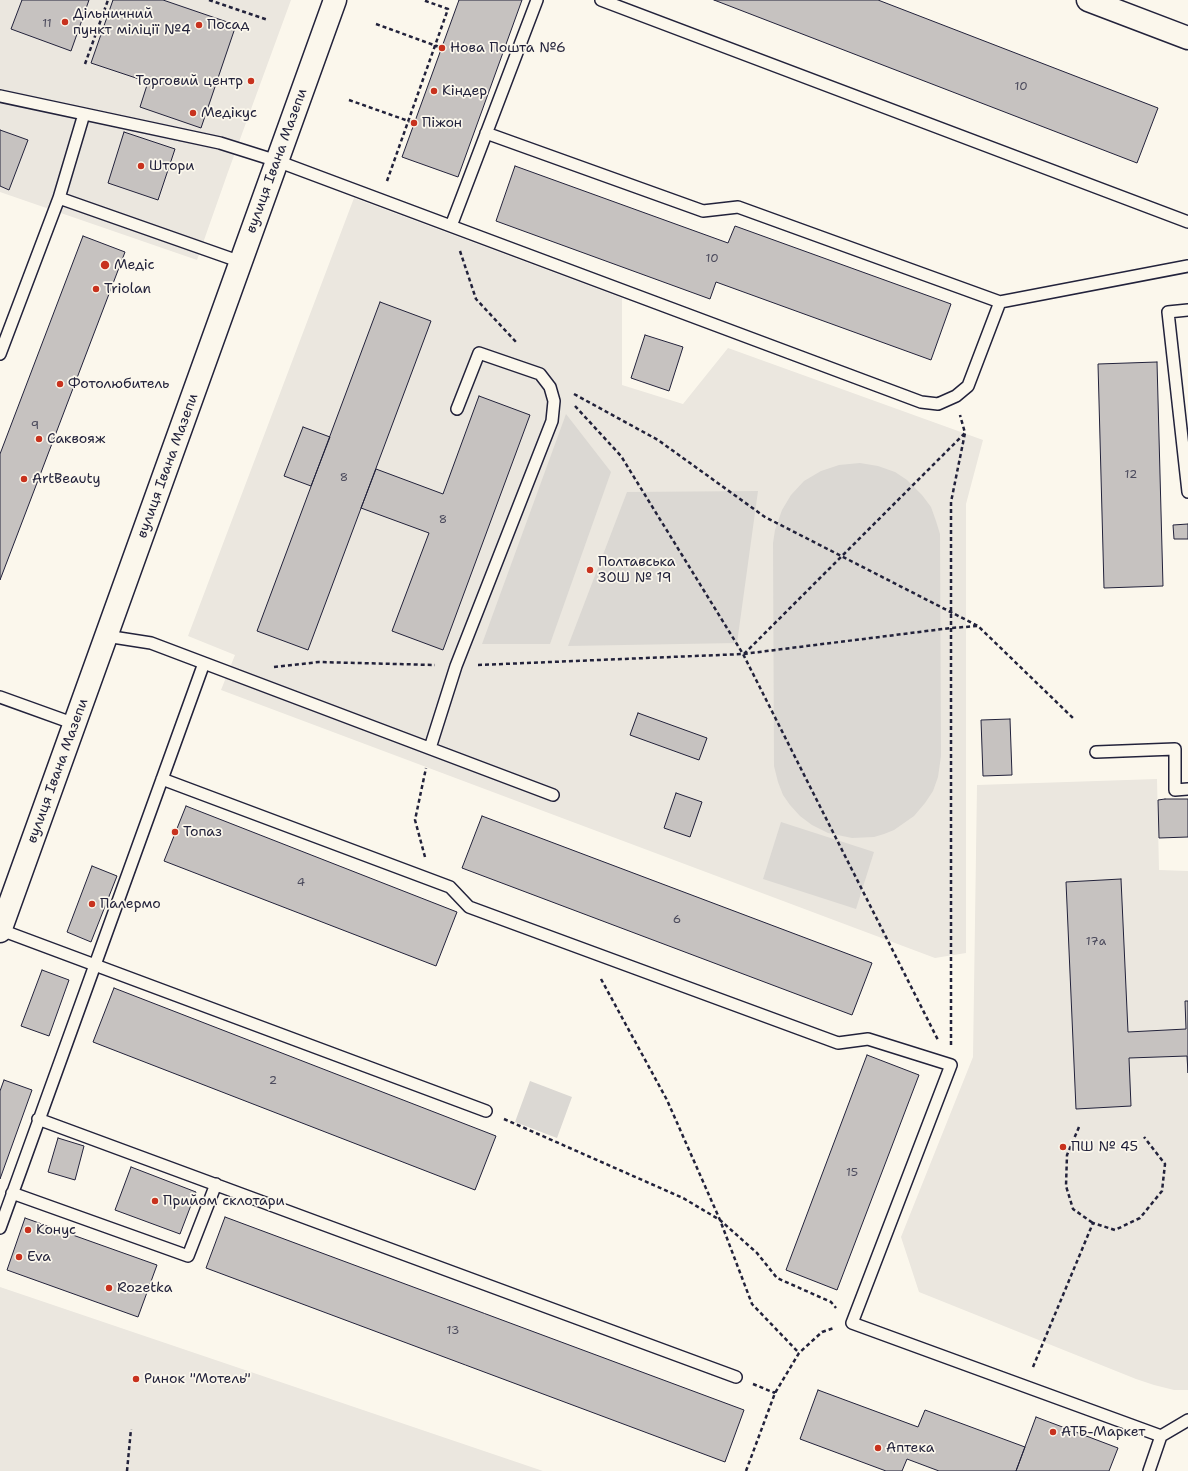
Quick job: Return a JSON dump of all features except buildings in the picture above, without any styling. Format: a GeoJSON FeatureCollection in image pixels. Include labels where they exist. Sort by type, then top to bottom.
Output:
{"type":"FeatureCollection","features":[{"type":"Feature","properties":{"kind":"main road","name":"вулиця Івана Мазепи"},"geometry":{"type":"LineString","coordinates":[[0,930],[335,0]]}},
{"type":"Feature","properties":{"kind":"main road"},"geometry":{"type":"LineString","coordinates":[[1088,0],[1188,38]]}},
{"type":"Feature","properties":{"kind":"lane"},"geometry":{"type":"LineString","coordinates":[[451,226],[537,0]]}},
{"type":"Feature","properties":{"kind":"lane"},"geometry":{"type":"LineString","coordinates":[[601,0],[1188,222]]}},
{"type":"Feature","properties":{"kind":"lane"},"geometry":{"type":"LineString","coordinates":[[0,96],[220,143],[277,162],[451,226],[921,402],[938,404],[956,396],[968,386],[1000,302]]}},
{"type":"Feature","properties":{"kind":"lane"},"geometry":{"type":"LineString","coordinates":[[0,354],[60,198],[84,114]]}},
{"type":"Feature","properties":{"kind":"lane"},"geometry":{"type":"LineString","coordinates":[[486,133],[703,211],[738,207],[1000,302],[1188,266]]}},
{"type":"Feature","properties":{"kind":"lane"},"geometry":{"type":"LineString","coordinates":[[60,198],[241,262]]}},
{"type":"Feature","properties":{"kind":"lane"},"geometry":{"type":"LineString","coordinates":[[1188,310],[1168,312],[1185,442],[1188,492]]}},
{"type":"Feature","properties":{"kind":"lane"},"geometry":{"type":"LineString","coordinates":[[430,748],[456,666],[552,421],[554,401],[550,387],[540,374],[479,353],[457,409]]}},
{"type":"Feature","properties":{"kind":"lane"},"geometry":{"type":"LineString","coordinates":[[106,636],[151,643],[553,795]]}},
{"type":"Feature","properties":{"kind":"lane"},"geometry":{"type":"LineString","coordinates":[[0,1228],[38,1119],[204,663]]}},
{"type":"Feature","properties":{"kind":"lane"},"geometry":{"type":"LineString","coordinates":[[0,697],[75,724]]}},
{"type":"Feature","properties":{"kind":"lane"},"geometry":{"type":"LineString","coordinates":[[1096,752],[1175,749],[1175,790],[1188,789]]}},
{"type":"Feature","properties":{"kind":"lane"},"geometry":{"type":"LineString","coordinates":[[162,779],[450,887],[469,907],[838,1043],[868,1039],[951,1065],[852,1323],[1161,1436]]}},
{"type":"Feature","properties":{"kind":"lane"},"geometry":{"type":"LineString","coordinates":[[0,930],[486,1111]]}},
{"type":"Feature","properties":{"kind":"lane"},"geometry":{"type":"LineString","coordinates":[[38,1119],[736,1377]]}},
{"type":"Feature","properties":{"kind":"lane"},"geometry":{"type":"LineString","coordinates":[[12,1193],[188,1256],[216,1184]]}},
{"type":"Feature","properties":{"kind":"lane"},"geometry":{"type":"LineString","coordinates":[[1149,1471],[1161,1436],[1188,1421]]}},
{"type":"Feature","properties":{"kind":"path"},"geometry":{"type":"LineString","coordinates":[[85,64],[108,0]]}},
{"type":"Feature","properties":{"kind":"path"},"geometry":{"type":"LineString","coordinates":[[209,0],[268,20]]}},
{"type":"Feature","properties":{"kind":"path"},"geometry":{"type":"LineString","coordinates":[[380,200],[448,9],[423,0]]}},
{"type":"Feature","properties":{"kind":"path"},"geometry":{"type":"LineString","coordinates":[[376,24],[442,48]]}},
{"type":"Feature","properties":{"kind":"path"},"geometry":{"type":"LineString","coordinates":[[349,100],[414,123]]}},
{"type":"Feature","properties":{"kind":"path"},"geometry":{"type":"LineString","coordinates":[[451,226],[476,299],[518,343]]}},
{"type":"Feature","properties":{"kind":"path"},"geometry":{"type":"LineString","coordinates":[[568,390],[658,440],[765,517],[978,626],[1074,719]]}},
{"type":"Feature","properties":{"kind":"path"},"geometry":{"type":"LineString","coordinates":[[951,1065],[951,502],[964,434],[956,396]]}},
{"type":"Feature","properties":{"kind":"path"},"geometry":{"type":"LineString","coordinates":[[574,405],[621,456],[743,654],[951,1065]]}},
{"type":"Feature","properties":{"kind":"path"},"geometry":{"type":"LineString","coordinates":[[743,654],[964,434]]}},
{"type":"Feature","properties":{"kind":"path"},"geometry":{"type":"LineString","coordinates":[[274,667],[319,662],[456,666],[743,654],[951,628],[978,626]]}},
{"type":"Feature","properties":{"kind":"path"},"geometry":{"type":"LineString","coordinates":[[430,748],[415,820],[432,880]]}},
{"type":"Feature","properties":{"kind":"path"},"geometry":{"type":"LineString","coordinates":[[586,950],[667,1100],[720,1220],[752,1304],[799,1353]]}},
{"type":"Feature","properties":{"kind":"path"},"geometry":{"type":"LineString","coordinates":[[486,1111],[683,1198],[720,1220],[757,1253],[777,1278],[831,1302],[852,1323],[822,1332],[799,1353],[775,1393],[746,1471]]}},
{"type":"Feature","properties":{"kind":"path"},"geometry":{"type":"LineString","coordinates":[[1079,1127],[1067,1155],[1066,1186],[1073,1208],[1093,1223],[1115,1230],[1140,1218],[1162,1191],[1165,1164],[1144,1137]]}},
{"type":"Feature","properties":{"kind":"path"},"geometry":{"type":"LineString","coordinates":[[1025,1386],[1093,1223]]}},
{"type":"Feature","properties":{"kind":"path"},"geometry":{"type":"LineString","coordinates":[[127,1471],[131,1429]]}},
{"type":"Feature","properties":{"kind":"shaded area"},"geometry":{"type":"Polygon","coordinates":[[[0,0],[291,0],[197,260],[0,192],[0,0]]]}},
{"type":"Feature","properties":{"kind":"shaded area","name":"Полтавська ЗОШ № 19"},"geometry":{"type":"Polygon","coordinates":[[[354,198],[622,298],[622,385],[683,404],[728,348],[983,440],[966,504],[966,953],[935,958],[221,690],[235,655],[188,636],[354,198]]]}},
{"type":"Feature","properties":{"kind":"shaded area"},"geometry":{"type":"Polygon","coordinates":[[[566,414],[611,472],[550,644],[482,644],[566,414]]]}},
{"type":"Feature","properties":{"kind":"shaded area"},"geometry":{"type":"Polygon","coordinates":[[[860,463],[878,466],[895,472],[907,480],[922,495],[931,507],[940,534],[941,756],[938,777],[933,791],[914,816],[894,830],[884,834],[874,837],[852,838],[828,833],[812,825],[800,816],[783,795],[778,782],[774,766],[773,543],[775,530],[782,510],[791,495],[804,481],[821,471],[839,465],[860,463]]]}},
{"type":"Feature","properties":{"kind":"shaded area"},"geometry":{"type":"Polygon","coordinates":[[[758,491],[737,643],[568,646],[627,492],[758,491]]]}},
{"type":"Feature","properties":{"kind":"shaded area","name":"ПШ № 45"},"geometry":{"type":"Polygon","coordinates":[[[1157,779],[1159,870],[1188,871],[1188,1390],[1174,1390],[1136,1379],[919,1292],[901,1237],[973,1057],[977,785],[1157,779]]]}},
{"type":"Feature","properties":{"kind":"shaded area"},"geometry":{"type":"Polygon","coordinates":[[[781,822],[874,852],[856,909],[763,879],[781,822]]]}},
{"type":"Feature","properties":{"kind":"shaded area"},"geometry":{"type":"Polygon","coordinates":[[[530,1081],[572,1097],[557,1138],[515,1122],[530,1081]]]}},
{"type":"Feature","properties":{"kind":"shaded area","name":"Ринок \"Мотель\""},"geometry":{"type":"Polygon","coordinates":[[[0,1287],[543,1471],[0,1471],[0,1287]]]}},
{"type":"Feature","properties":{"kind":"place","name":"Дільничний пункт міліції №4"},"geometry":{"type":"Point","coordinates":[65,22]}},
{"type":"Feature","properties":{"kind":"place","name":"Посад"},"geometry":{"type":"Point","coordinates":[199,25]}},
{"type":"Feature","properties":{"kind":"place","name":"Нова Пошта №6"},"geometry":{"type":"Point","coordinates":[442,48]}},
{"type":"Feature","properties":{"kind":"place","name":"Торговий центр"},"geometry":{"type":"Point","coordinates":[251,81]}},
{"type":"Feature","properties":{"kind":"place","name":"Кіндер"},"geometry":{"type":"Point","coordinates":[434,91]}},
{"type":"Feature","properties":{"kind":"place","name":"Медікус"},"geometry":{"type":"Point","coordinates":[193,113]}},
{"type":"Feature","properties":{"kind":"place","name":"Піжон"},"geometry":{"type":"Point","coordinates":[414,123]}},
{"type":"Feature","properties":{"kind":"place","name":"Штори"},"geometry":{"type":"Point","coordinates":[141,166]}},
{"type":"Feature","properties":{"kind":"place","name":"Медіс"},"geometry":{"type":"Point","coordinates":[105,265]}},
{"type":"Feature","properties":{"kind":"place","name":"Triolan"},"geometry":{"type":"Point","coordinates":[96,289]}},
{"type":"Feature","properties":{"kind":"place","name":"Фотолюбитель"},"geometry":{"type":"Point","coordinates":[60,384]}},
{"type":"Feature","properties":{"kind":"place","name":"Саквояж"},"geometry":{"type":"Point","coordinates":[39,439]}},
{"type":"Feature","properties":{"kind":"place","name":"ArtBeauty"},"geometry":{"type":"Point","coordinates":[24,479]}},
{"type":"Feature","properties":{"kind":"place","name":"Полтавська ЗОШ № 19"},"geometry":{"type":"Point","coordinates":[590,570]}},
{"type":"Feature","properties":{"kind":"place","name":"Топаз"},"geometry":{"type":"Point","coordinates":[175,832]}},
{"type":"Feature","properties":{"kind":"place","name":"Палермо"},"geometry":{"type":"Point","coordinates":[92,904]}},
{"type":"Feature","properties":{"kind":"place","name":"ПШ № 45"},"geometry":{"type":"Point","coordinates":[1063,1147]}},
{"type":"Feature","properties":{"kind":"place","name":"Прийом склотари"},"geometry":{"type":"Point","coordinates":[155,1201]}},
{"type":"Feature","properties":{"kind":"place","name":"Конус"},"geometry":{"type":"Point","coordinates":[28,1230]}},
{"type":"Feature","properties":{"kind":"place","name":"Eva"},"geometry":{"type":"Point","coordinates":[19,1257]}},
{"type":"Feature","properties":{"kind":"place","name":"Rozetka"},"geometry":{"type":"Point","coordinates":[109,1288]}},
{"type":"Feature","properties":{"kind":"place","name":"Ринок \"Мотель\""},"geometry":{"type":"Point","coordinates":[136,1379]}},
{"type":"Feature","properties":{"kind":"place","name":"АТБ-Маркет"},"geometry":{"type":"Point","coordinates":[1053,1432]}},
{"type":"Feature","properties":{"kind":"place","name":"Аптека"},"geometry":{"type":"Point","coordinates":[878,1448]}}]}
